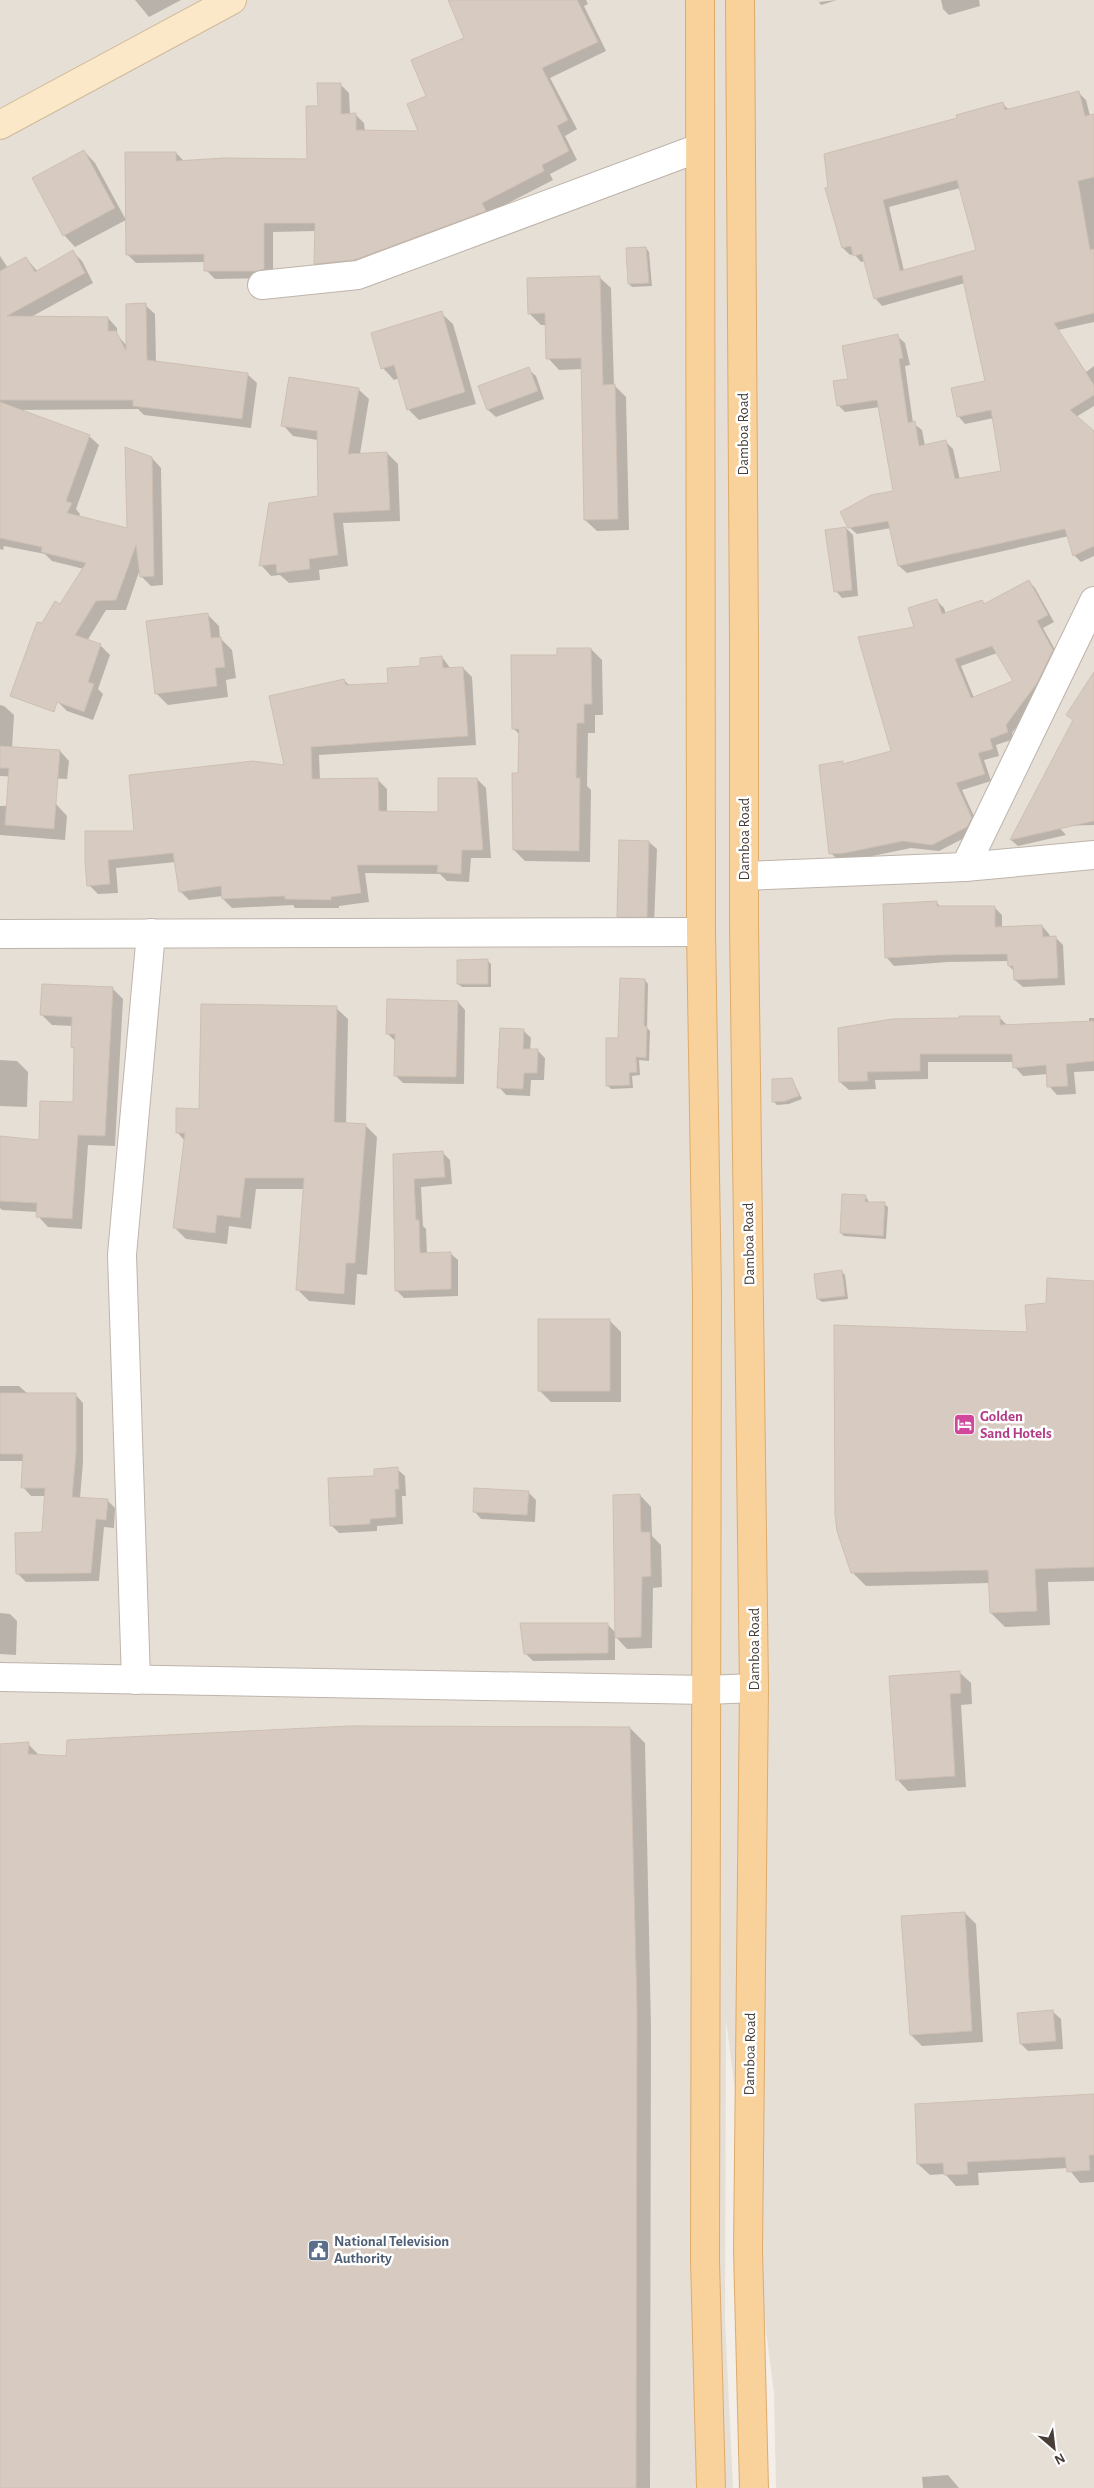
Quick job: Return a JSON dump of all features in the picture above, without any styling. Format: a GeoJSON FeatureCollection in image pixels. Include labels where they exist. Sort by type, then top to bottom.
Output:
{"type":"FeatureCollection","features":[{"type":"Feature","properties":{"kind":"main road"},"geometry":{"type":"LineString","coordinates":[[700,0],[701,932],[707,1294],[705,2260],[711,2488]]}},
{"type":"Feature","properties":{"kind":"main road","name":"Damboa Road"},"geometry":{"type":"LineString","coordinates":[[740,0],[744,876],[754,1688],[748,2250],[754,2488]]}},
{"type":"Feature","properties":{"kind":"street"},"geometry":{"type":"LineString","coordinates":[[0,125],[232,0]]}},
{"type":"Feature","properties":{"kind":"street"},"geometry":{"type":"LineString","coordinates":[[262,284],[358,275],[699,148]]}},
{"type":"Feature","properties":{"kind":"street"},"geometry":{"type":"LineString","coordinates":[[965,867],[1094,600]]}},
{"type":"Feature","properties":{"kind":"street"},"geometry":{"type":"LineString","coordinates":[[744,876],[965,867],[1094,855]]}},
{"type":"Feature","properties":{"kind":"street"},"geometry":{"type":"LineString","coordinates":[[0,934],[701,932]]}},
{"type":"Feature","properties":{"kind":"street"},"geometry":{"type":"LineString","coordinates":[[136,1680],[122,1255],[151,933]]}},
{"type":"Feature","properties":{"kind":"street"},"geometry":{"type":"LineString","coordinates":[[0,1677],[707,1690],[754,1688]]}},
{"type":"Feature","properties":{"kind":"shaded area"},"geometry":{"type":"Polygon","coordinates":[[[0,0],[1094,0],[1094,2488],[776,2488],[774,2393],[726,2020],[725,2320],[733,2488],[0,2488],[0,0]]]}},
{"type":"Feature","properties":{"kind":"building"},"geometry":{"type":"Polygon","coordinates":[[[448,0],[577,0],[598,42],[542,68],[568,120],[557,126],[569,151],[542,165],[544,171],[482,203],[486,211],[354,260],[314,264],[315,223],[264,223],[264,269],[257,271],[204,271],[204,254],[126,255],[125,152],[176,152],[176,161],[224,158],[307,159],[306,106],[318,106],[317,83],[341,83],[341,114],[356,113],[356,130],[418,131],[407,104],[426,96],[411,60],[464,38],[448,0]]]}},
{"type":"Feature","properties":{"kind":"building"},"geometry":{"type":"Polygon","coordinates":[[[1079,91],[1085,116],[1094,114],[1094,177],[1078,181],[1090,250],[1094,249],[1094,313],[1054,323],[1094,385],[1094,395],[1070,410],[1094,431],[1094,546],[1073,556],[1065,529],[898,566],[888,521],[848,528],[840,512],[871,495],[893,491],[877,400],[837,406],[833,381],[848,379],[842,346],[898,334],[903,358],[899,359],[908,423],[915,421],[919,446],[946,440],[955,479],[1001,471],[991,410],[957,417],[951,388],[985,381],[962,275],[874,299],[862,254],[853,256],[851,246],[842,248],[825,188],[828,187],[824,154],[957,118],[956,115],[1003,102],[1005,110],[1079,91]],[[957,180],[883,200],[900,271],[976,250],[957,180]]]}},
{"type":"Feature","properties":{"kind":"building"},"geometry":{"type":"Polygon","coordinates":[[[84,150],[115,208],[63,236],[32,178],[84,150]]]}},
{"type":"Feature","properties":{"kind":"building"},"geometry":{"type":"Polygon","coordinates":[[[646,247],[649,283],[628,284],[626,248],[646,247]]]}},
{"type":"Feature","properties":{"kind":"building"},"geometry":{"type":"Polygon","coordinates":[[[73,250],[85,273],[7,316],[108,317],[108,331],[116,331],[126,351],[126,304],[146,303],[147,360],[248,373],[242,419],[133,406],[133,400],[0,400],[0,271],[26,257],[35,272],[73,250]]]}},
{"type":"Feature","properties":{"kind":"building"},"geometry":{"type":"Polygon","coordinates":[[[600,276],[603,385],[615,384],[618,519],[584,520],[581,358],[546,359],[545,313],[528,314],[527,278],[600,276]]]}},
{"type":"Feature","properties":{"kind":"building"},"geometry":{"type":"Polygon","coordinates":[[[442,311],[465,392],[407,410],[394,365],[381,369],[371,333],[442,311]]]}},
{"type":"Feature","properties":{"kind":"building"},"geometry":{"type":"Polygon","coordinates":[[[529,367],[538,391],[487,410],[478,386],[529,367]]]}},
{"type":"Feature","properties":{"kind":"building"},"geometry":{"type":"Polygon","coordinates":[[[289,377],[359,388],[348,454],[387,452],[390,510],[333,513],[338,555],[309,559],[310,569],[277,573],[276,564],[259,566],[269,503],[318,496],[317,431],[281,426],[289,377]]]}},
{"type":"Feature","properties":{"kind":"building"},"geometry":{"type":"Polygon","coordinates":[[[0,402],[90,435],[66,501],[72,503],[67,513],[127,528],[125,447],[152,457],[154,576],[140,577],[136,545],[116,600],[96,601],[75,635],[101,644],[88,682],[94,684],[84,712],[57,702],[54,712],[10,696],[37,622],[42,623],[55,601],[60,604],[86,563],[41,552],[42,547],[0,538],[0,402]]]}},
{"type":"Feature","properties":{"kind":"building"},"geometry":{"type":"Polygon","coordinates":[[[846,527],[852,590],[834,592],[825,530],[846,527]]]}},
{"type":"Feature","properties":{"kind":"building"},"geometry":{"type":"Polygon","coordinates":[[[1029,580],[1048,615],[1037,621],[1053,650],[1037,683],[1006,725],[1008,732],[990,739],[993,749],[978,753],[985,774],[956,783],[972,818],[967,827],[932,845],[903,841],[845,853],[829,854],[819,765],[843,761],[843,764],[891,751],[858,637],[914,627],[908,608],[937,599],[942,614],[982,600],[984,604],[1029,580]],[[992,646],[955,659],[971,698],[1013,681],[992,646]]]}},
{"type":"Feature","properties":{"kind":"building"},"geometry":{"type":"Polygon","coordinates":[[[208,613],[211,638],[221,637],[225,667],[215,668],[217,686],[155,694],[146,621],[208,613]]]}},
{"type":"Feature","properties":{"kind":"building"},"geometry":{"type":"Polygon","coordinates":[[[557,648],[591,648],[592,704],[584,704],[584,723],[577,723],[576,778],[580,778],[579,851],[513,850],[512,773],[518,773],[519,729],[512,729],[511,655],[557,655],[557,648]]]}},
{"type":"Feature","properties":{"kind":"building"},"geometry":{"type":"Polygon","coordinates":[[[442,656],[443,668],[463,667],[468,736],[311,747],[312,779],[378,778],[379,811],[438,812],[438,778],[477,778],[483,850],[462,850],[461,874],[437,872],[438,865],[357,865],[361,893],[331,897],[331,900],[285,899],[285,896],[222,899],[221,886],[179,892],[173,853],[108,860],[110,884],[87,886],[85,831],[134,831],[129,775],[253,761],[284,765],[269,696],[344,679],[346,685],[388,683],[387,668],[420,666],[420,658],[442,656]]]}},
{"type":"Feature","properties":{"kind":"building"},"geometry":{"type":"Polygon","coordinates":[[[1094,672],[1094,821],[1010,840],[1073,720],[1066,715],[1094,672]]]}},
{"type":"Feature","properties":{"kind":"building"},"geometry":{"type":"Polygon","coordinates":[[[0,746],[60,750],[54,829],[5,825],[9,768],[0,768],[0,746]]]}},
{"type":"Feature","properties":{"kind":"building"},"geometry":{"type":"Polygon","coordinates":[[[619,840],[649,841],[647,917],[617,917],[619,840]]]}},
{"type":"Feature","properties":{"kind":"building"},"geometry":{"type":"Polygon","coordinates":[[[937,901],[937,906],[995,906],[995,927],[1042,925],[1043,937],[1056,936],[1058,978],[1014,980],[1013,966],[1008,966],[1007,954],[885,958],[883,904],[937,901]]]}},
{"type":"Feature","properties":{"kind":"building"},"geometry":{"type":"Polygon","coordinates":[[[488,959],[488,984],[457,984],[457,960],[488,959]]]}},
{"type":"Feature","properties":{"kind":"building"},"geometry":{"type":"Polygon","coordinates":[[[620,978],[645,979],[644,1026],[647,1026],[646,1058],[636,1057],[637,1072],[629,1073],[630,1085],[606,1086],[606,1038],[618,1038],[620,978]]]}},
{"type":"Feature","properties":{"kind":"building"},"geometry":{"type":"Polygon","coordinates":[[[42,984],[113,987],[105,1136],[78,1135],[72,1219],[36,1217],[37,1203],[0,1201],[0,1136],[39,1140],[40,1101],[73,1102],[74,1048],[71,1047],[72,1017],[40,1015],[42,984]]]}},
{"type":"Feature","properties":{"kind":"building"},"geometry":{"type":"Polygon","coordinates":[[[387,999],[458,1001],[456,1077],[394,1076],[395,1034],[386,1034],[387,999]]]}},
{"type":"Feature","properties":{"kind":"building"},"geometry":{"type":"Polygon","coordinates":[[[201,1004],[337,1006],[334,1122],[366,1124],[355,1263],[346,1263],[344,1294],[296,1290],[304,1178],[245,1178],[240,1218],[217,1215],[215,1233],[173,1228],[185,1133],[176,1133],[176,1108],[199,1109],[201,1004]]]}},
{"type":"Feature","properties":{"kind":"building"},"geometry":{"type":"Polygon","coordinates":[[[959,1016],[1000,1016],[1000,1025],[1094,1021],[1094,1061],[1066,1064],[1068,1086],[1047,1087],[1046,1065],[1013,1068],[1012,1054],[920,1054],[920,1071],[867,1072],[868,1081],[839,1082],[838,1028],[892,1019],[959,1018],[959,1016]]]}},
{"type":"Feature","properties":{"kind":"building"},"geometry":{"type":"Polygon","coordinates":[[[500,1028],[524,1029],[523,1049],[538,1049],[537,1073],[524,1073],[523,1089],[497,1088],[500,1028]]]}},
{"type":"Feature","properties":{"kind":"building"},"geometry":{"type":"Polygon","coordinates":[[[792,1078],[799,1096],[785,1101],[772,1102],[772,1079],[792,1078]]]}},
{"type":"Feature","properties":{"kind":"building"},"geometry":{"type":"Polygon","coordinates":[[[443,1151],[445,1177],[414,1179],[416,1220],[419,1220],[420,1253],[451,1252],[451,1289],[395,1291],[393,1154],[443,1151]]]}},
{"type":"Feature","properties":{"kind":"building"},"geometry":{"type":"Polygon","coordinates":[[[842,1194],[866,1195],[865,1202],[885,1202],[883,1236],[840,1233],[842,1194]]]}},
{"type":"Feature","properties":{"kind":"building"},"geometry":{"type":"Polygon","coordinates":[[[842,1270],[845,1296],[817,1299],[814,1274],[842,1270]]]}},
{"type":"Feature","properties":{"kind":"building","name":"Golden Sand Hotels"},"geometry":{"type":"Polygon","coordinates":[[[1047,1278],[1094,1281],[1094,1567],[1035,1569],[1037,1611],[990,1613],[988,1570],[851,1573],[837,1531],[835,1515],[834,1325],[1027,1332],[1025,1305],[1046,1303],[1047,1278]]]}},
{"type":"Feature","properties":{"kind":"building"},"geometry":{"type":"Polygon","coordinates":[[[538,1319],[610,1319],[610,1391],[538,1391],[538,1319]]]}},
{"type":"Feature","properties":{"kind":"building"},"geometry":{"type":"Polygon","coordinates":[[[0,1393],[76,1393],[76,1453],[72,1497],[108,1499],[106,1520],[96,1519],[91,1573],[16,1574],[15,1533],[42,1532],[45,1488],[21,1488],[23,1454],[0,1454],[0,1393]]]}},
{"type":"Feature","properties":{"kind":"building"},"geometry":{"type":"Polygon","coordinates":[[[398,1467],[399,1489],[395,1489],[396,1517],[370,1519],[370,1524],[330,1526],[328,1478],[374,1476],[374,1469],[398,1467]]]}},
{"type":"Feature","properties":{"kind":"building"},"geometry":{"type":"Polygon","coordinates":[[[474,1488],[529,1491],[527,1515],[473,1512],[474,1488]]]}},
{"type":"Feature","properties":{"kind":"building"},"geometry":{"type":"Polygon","coordinates":[[[640,1494],[641,1532],[650,1532],[651,1576],[642,1577],[641,1637],[615,1638],[613,1495],[640,1494]]]}},
{"type":"Feature","properties":{"kind":"building"},"geometry":{"type":"Polygon","coordinates":[[[520,1623],[608,1623],[608,1653],[524,1654],[520,1623]]]}},
{"type":"Feature","properties":{"kind":"building"},"geometry":{"type":"Polygon","coordinates":[[[960,1671],[961,1693],[950,1694],[955,1776],[896,1780],[889,1676],[960,1671]]]}},
{"type":"Feature","properties":{"kind":"building","name":"National Television Authority"},"geometry":{"type":"Polygon","coordinates":[[[349,1726],[630,1727],[637,2011],[636,2488],[0,2488],[0,1744],[29,1742],[28,1754],[66,1756],[67,1740],[349,1726]]]}},
{"type":"Feature","properties":{"kind":"building"},"geometry":{"type":"Polygon","coordinates":[[[965,1912],[972,2031],[910,2035],[901,1916],[965,1912]]]}},
{"type":"Feature","properties":{"kind":"building"},"geometry":{"type":"Polygon","coordinates":[[[1053,2010],[1056,2041],[1020,2044],[1017,2013],[1053,2010]]]}},
{"type":"Feature","properties":{"kind":"building"},"geometry":{"type":"Polygon","coordinates":[[[1094,2094],[1094,2155],[1089,2155],[1090,2170],[1067,2172],[1065,2157],[967,2162],[968,2174],[944,2175],[943,2163],[917,2164],[915,2104],[1094,2094]]]}},
{"type":"Feature","properties":{"kind":"place","name":"Golden Sand Hotels"},"geometry":{"type":"Point","coordinates":[964,1425]}},
{"type":"Feature","properties":{"kind":"place","name":"National Television Authority"},"geometry":{"type":"Point","coordinates":[318,2250]}}]}
